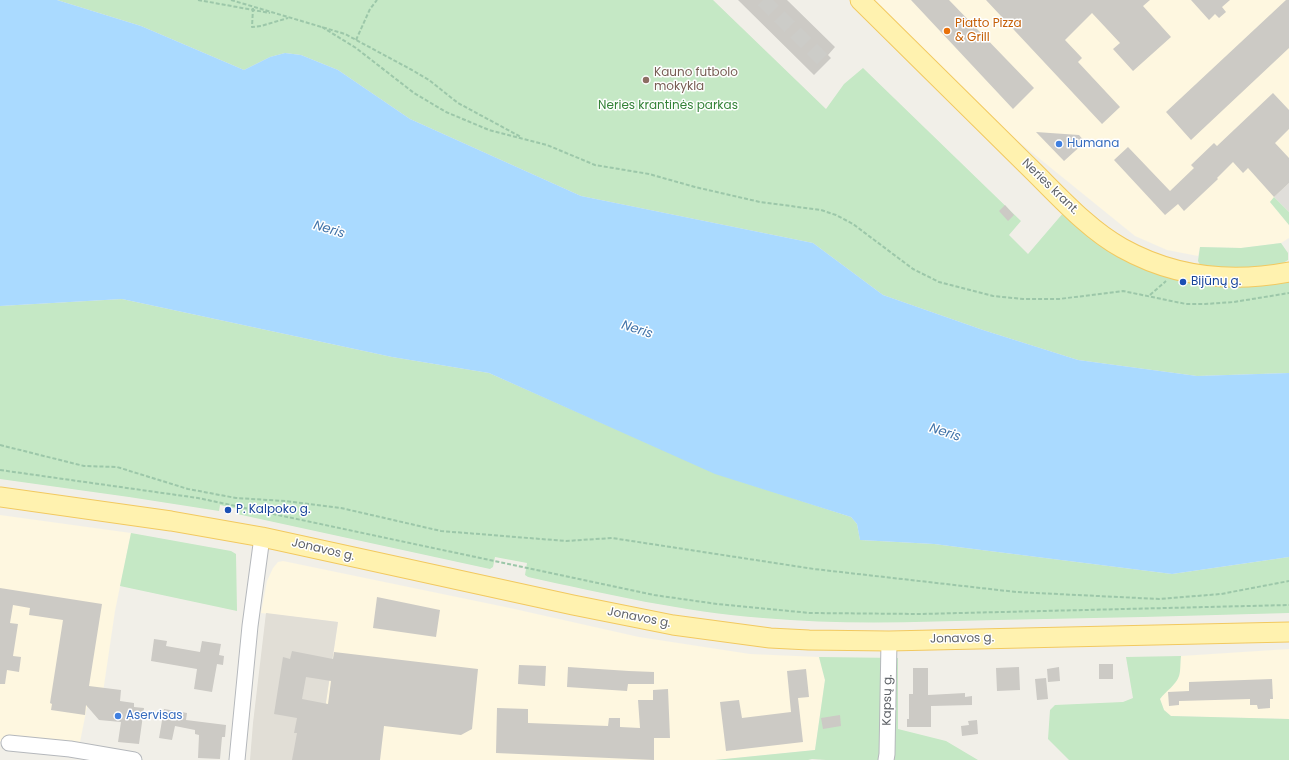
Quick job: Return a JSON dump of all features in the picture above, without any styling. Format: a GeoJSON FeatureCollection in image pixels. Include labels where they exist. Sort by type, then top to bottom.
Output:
{"type":"FeatureCollection","features":[{"type":"Feature","properties":{"kind":"main road","name":"Neries krant."},"geometry":{"type":"LineString","coordinates":[[860,0],[1065,201],[1102,235],[1121,248],[1138,256],[1174,268],[1215,277],[1244,278],[1289,272]]}},
{"type":"Feature","properties":{"kind":"main road","name":"Jonavos g."},"geometry":{"type":"LineString","coordinates":[[0,497],[171,521],[262,537],[499,590],[673,625],[770,638],[889,641],[1289,632]]}},
{"type":"Feature","properties":{"kind":"street"},"geometry":{"type":"LineString","coordinates":[[237,760],[250,626],[262,537]]}},
{"type":"Feature","properties":{"kind":"street","name":"Kapsų g."},"geometry":{"type":"LineString","coordinates":[[886,760],[889,641]]}},
{"type":"Feature","properties":{"kind":"street"},"geometry":{"type":"LineString","coordinates":[[9,743],[70,749],[134,760]]}},
{"type":"Feature","properties":{"kind":"path"},"geometry":{"type":"LineString","coordinates":[[198,0],[279,14]]}},
{"type":"Feature","properties":{"kind":"path"},"geometry":{"type":"LineString","coordinates":[[231,0],[244,2],[345,34],[412,70],[429,80],[458,103],[524,139]]}},
{"type":"Feature","properties":{"kind":"path"},"geometry":{"type":"LineString","coordinates":[[356,40],[370,9],[376,0]]}},
{"type":"Feature","properties":{"kind":"path"},"geometry":{"type":"LineString","coordinates":[[244,2],[244,8]]}},
{"type":"Feature","properties":{"kind":"path"},"geometry":{"type":"LineString","coordinates":[[253,6],[252,26],[261,26],[290,17]]}},
{"type":"Feature","properties":{"kind":"path"},"geometry":{"type":"LineString","coordinates":[[322,27],[356,48],[414,92],[446,112],[489,130],[547,145],[595,165],[649,174],[695,187],[760,202],[821,210],[836,215],[853,224],[913,268],[939,282],[993,296],[1023,299],[1060,299],[1123,291],[1186,304],[1205,304],[1234,302],[1289,293]]}},
{"type":"Feature","properties":{"kind":"path"},"geometry":{"type":"LineString","coordinates":[[1149,296],[1172,277]]}},
{"type":"Feature","properties":{"kind":"path"},"geometry":{"type":"LineString","coordinates":[[0,444],[84,466],[117,467],[188,489],[236,498],[285,501],[341,508],[441,531],[566,541],[612,538],[814,569],[1016,592],[1159,599],[1221,594],[1289,582]]}},
{"type":"Feature","properties":{"kind":"path"},"geometry":{"type":"LineString","coordinates":[[0,470],[198,498],[654,595],[717,604],[810,613],[912,614],[1289,605]]}},
{"type":"Feature","properties":{"kind":"shaded area"},"geometry":{"type":"Polygon","coordinates":[[[872,0],[1289,0],[1289,183],[1270,202],[1289,225],[1289,238],[1281,243],[1241,248],[1200,247],[1198,256],[1167,250],[1135,236],[1014,138],[872,0]]]}},
{"type":"Feature","properties":{"kind":"shaded area"},"geometry":{"type":"Polygon","coordinates":[[[1289,183],[1289,212],[1274,197],[1289,183]]]}},
{"type":"Feature","properties":{"kind":"shaded area"},"geometry":{"type":"Polygon","coordinates":[[[0,515],[131,533],[115,611],[102,699],[89,697],[79,747],[50,740],[0,741],[0,515]]]}},
{"type":"Feature","properties":{"kind":"shaded area"},"geometry":{"type":"Polygon","coordinates":[[[283,561],[510,608],[639,637],[750,654],[819,657],[825,680],[815,750],[715,760],[319,760],[318,756],[338,622],[261,613],[267,581],[273,568],[278,562],[283,561]]]}},
{"type":"Feature","properties":{"kind":"shaded area"},"geometry":{"type":"Polygon","coordinates":[[[266,613],[338,622],[318,756],[319,760],[250,760],[266,613]]]}},
{"type":"Feature","properties":{"kind":"shaded area"},"geometry":{"type":"Polygon","coordinates":[[[1289,649],[1289,719],[1171,716],[1164,710],[1160,699],[1174,684],[1179,676],[1181,656],[1289,649]]]}},
{"type":"Feature","properties":{"kind":"green space","name":"Neries krantinės parkas"},"geometry":{"type":"Polygon","coordinates":[[[57,0],[713,0],[826,109],[844,84],[863,68],[1021,221],[1009,235],[1028,254],[1064,212],[1105,246],[1229,286],[1258,286],[1289,280],[1289,373],[1197,376],[1078,360],[983,330],[883,295],[813,243],[581,196],[410,119],[338,70],[301,55],[285,53],[270,57],[244,70],[141,26],[57,0]]]}},
{"type":"Feature","properties":{"kind":"green space"},"geometry":{"type":"Polygon","coordinates":[[[1274,197],[1289,212],[1289,225],[1270,202],[1274,197]]]}},
{"type":"Feature","properties":{"kind":"green space"},"geometry":{"type":"Polygon","coordinates":[[[1281,243],[1288,253],[1288,260],[1280,265],[1244,271],[1206,268],[1200,265],[1198,261],[1200,247],[1241,248],[1281,243]]]}},
{"type":"Feature","properties":{"kind":"green space"},"geometry":{"type":"Polygon","coordinates":[[[122,299],[392,357],[489,373],[715,473],[851,517],[857,524],[860,540],[934,544],[1172,574],[1289,557],[1289,613],[938,622],[821,622],[733,615],[645,602],[528,577],[525,575],[527,563],[495,557],[493,567],[490,569],[237,514],[238,509],[220,505],[219,511],[0,479],[0,306],[122,299]]]}},
{"type":"Feature","properties":{"kind":"green space"},"geometry":{"type":"Polygon","coordinates":[[[131,533],[231,551],[236,554],[237,611],[120,586],[131,533]]]}},
{"type":"Feature","properties":{"kind":"green space"},"geometry":{"type":"Polygon","coordinates":[[[1181,656],[1178,679],[1160,699],[1164,710],[1171,716],[1289,719],[1289,760],[1069,760],[1048,739],[1050,710],[1055,705],[1123,702],[1133,698],[1126,657],[1181,656]]]}},
{"type":"Feature","properties":{"kind":"green space"},"geometry":{"type":"Polygon","coordinates":[[[819,657],[898,658],[898,729],[946,741],[978,760],[715,760],[815,750],[825,680],[819,657]]]}},
{"type":"Feature","properties":{"kind":"water","name":"Neris"},"geometry":{"type":"Polygon","coordinates":[[[0,0],[57,0],[141,26],[244,70],[270,57],[285,53],[301,55],[338,70],[410,119],[581,196],[813,243],[883,295],[983,330],[1078,360],[1197,376],[1289,373],[1289,557],[1172,574],[934,544],[860,540],[857,524],[851,517],[715,474],[489,373],[392,357],[122,299],[0,306],[0,0]]]}},
{"type":"Feature","properties":{"kind":"building"},"geometry":{"type":"Polygon","coordinates":[[[738,0],[787,0],[835,47],[828,55],[831,58],[814,75],[738,0]]]}},
{"type":"Feature","properties":{"kind":"building"},"geometry":{"type":"Polygon","coordinates":[[[911,0],[949,0],[1034,88],[1013,109],[911,0]]]}},
{"type":"Feature","properties":{"kind":"building"},"geometry":{"type":"Polygon","coordinates":[[[986,0],[1150,0],[1143,6],[1171,37],[1133,71],[1113,49],[1120,43],[1092,13],[1065,40],[1082,58],[1078,62],[1120,107],[1102,124],[986,0]]]}},
{"type":"Feature","properties":{"kind":"building"},"geometry":{"type":"Polygon","coordinates":[[[1191,0],[1230,0],[1222,7],[1226,12],[1219,18],[1215,14],[1209,20],[1191,0]]]}},
{"type":"Feature","properties":{"kind":"building"},"geometry":{"type":"Polygon","coordinates":[[[1286,0],[1289,0],[1289,48],[1191,140],[1166,112],[1286,0]]]}},
{"type":"Feature","properties":{"kind":"building"},"geometry":{"type":"Polygon","coordinates":[[[1273,93],[1289,110],[1289,129],[1275,143],[1289,158],[1289,183],[1274,197],[1248,168],[1243,173],[1233,162],[1217,178],[1218,179],[1184,211],[1178,204],[1165,215],[1114,160],[1128,147],[1170,191],[1194,168],[1191,165],[1214,143],[1217,146],[1273,93]]]}},
{"type":"Feature","properties":{"kind":"building"},"geometry":{"type":"Polygon","coordinates":[[[1036,132],[1079,135],[1085,142],[1064,161],[1036,132]]]}},
{"type":"Feature","properties":{"kind":"building"},"geometry":{"type":"Polygon","coordinates":[[[1005,205],[1014,215],[1008,221],[999,211],[1005,205]]]}},
{"type":"Feature","properties":{"kind":"building"},"geometry":{"type":"Polygon","coordinates":[[[0,588],[102,604],[89,686],[121,690],[120,701],[134,703],[134,707],[144,708],[139,744],[118,742],[121,722],[99,720],[86,705],[85,715],[51,710],[52,704],[50,703],[63,620],[29,615],[30,608],[13,605],[10,623],[18,624],[13,656],[21,657],[19,672],[7,670],[5,684],[0,684],[0,588]]]}},
{"type":"Feature","properties":{"kind":"building"},"geometry":{"type":"Polygon","coordinates":[[[377,597],[440,610],[436,637],[373,628],[377,597]]]}},
{"type":"Feature","properties":{"kind":"building"},"geometry":{"type":"Polygon","coordinates":[[[154,639],[167,641],[166,646],[200,652],[202,641],[221,644],[219,655],[224,656],[223,665],[217,664],[212,692],[194,689],[197,669],[151,661],[154,639]]]}},
{"type":"Feature","properties":{"kind":"building"},"geometry":{"type":"Polygon","coordinates":[[[292,651],[333,659],[334,652],[478,669],[472,729],[461,735],[384,726],[380,760],[292,760],[297,733],[294,733],[297,718],[274,714],[283,657],[290,659],[292,651]],[[306,677],[302,699],[328,704],[331,681],[306,677]]]}},
{"type":"Feature","properties":{"kind":"building"},"geometry":{"type":"Polygon","coordinates":[[[1099,664],[1113,664],[1113,679],[1099,679],[1099,664]]]}},
{"type":"Feature","properties":{"kind":"building"},"geometry":{"type":"Polygon","coordinates":[[[519,665],[546,666],[545,686],[518,684],[519,665]]]}},
{"type":"Feature","properties":{"kind":"building"},"geometry":{"type":"Polygon","coordinates":[[[568,667],[654,672],[654,684],[628,684],[627,691],[567,687],[568,667]]]}},
{"type":"Feature","properties":{"kind":"building"},"geometry":{"type":"Polygon","coordinates":[[[1019,667],[1020,690],[997,691],[996,668],[1019,667]]]}},
{"type":"Feature","properties":{"kind":"building"},"geometry":{"type":"Polygon","coordinates":[[[1059,667],[1060,681],[1048,682],[1047,669],[1059,667]]]}},
{"type":"Feature","properties":{"kind":"building"},"geometry":{"type":"Polygon","coordinates":[[[913,668],[928,668],[928,695],[965,693],[965,697],[972,696],[972,705],[931,706],[931,727],[907,727],[907,719],[909,719],[909,694],[913,694],[913,668]]]}},
{"type":"Feature","properties":{"kind":"building"},"geometry":{"type":"Polygon","coordinates":[[[806,669],[809,697],[798,698],[803,742],[726,751],[720,702],[739,700],[742,718],[791,712],[787,671],[806,669]]]}},
{"type":"Feature","properties":{"kind":"building"},"geometry":{"type":"Polygon","coordinates":[[[1046,678],[1048,699],[1037,700],[1035,679],[1046,678]]]}},
{"type":"Feature","properties":{"kind":"building"},"geometry":{"type":"Polygon","coordinates":[[[1272,679],[1273,699],[1270,699],[1270,708],[1258,709],[1257,705],[1250,705],[1250,699],[1179,701],[1179,705],[1169,706],[1168,692],[1189,691],[1189,682],[1272,679]]]}},
{"type":"Feature","properties":{"kind":"building"},"geometry":{"type":"Polygon","coordinates":[[[668,689],[670,738],[654,738],[654,760],[496,753],[497,708],[528,709],[528,723],[608,726],[609,718],[620,718],[620,727],[640,728],[638,700],[653,700],[653,690],[668,689]]]}},
{"type":"Feature","properties":{"kind":"building"},"geometry":{"type":"Polygon","coordinates":[[[164,709],[187,713],[186,720],[226,725],[225,737],[222,737],[220,759],[198,758],[199,735],[195,734],[195,730],[175,726],[172,740],[159,738],[164,709]]]}},
{"type":"Feature","properties":{"kind":"building"},"geometry":{"type":"Polygon","coordinates":[[[840,715],[841,726],[823,729],[821,718],[840,715]]]}},
{"type":"Feature","properties":{"kind":"building"},"geometry":{"type":"Polygon","coordinates":[[[977,720],[978,734],[962,736],[961,726],[969,725],[968,721],[977,720]]]}},
{"type":"Feature","properties":{"kind":"tunnel"},"geometry":{"type":"LineString","coordinates":[[763,0],[826,63]]}},
{"type":"Feature","properties":{"kind":"place","name":"Piatto Pizza & Grill"},"geometry":{"type":"Point","coordinates":[947,31]}},
{"type":"Feature","properties":{"kind":"place","name":"Kauno futbolo mokykla"},"geometry":{"type":"Point","coordinates":[646,80]}},
{"type":"Feature","properties":{"kind":"place","name":"Humana"},"geometry":{"type":"Point","coordinates":[1059,144]}},
{"type":"Feature","properties":{"kind":"place","name":"Bijūnų g."},"geometry":{"type":"Point","coordinates":[1183,282]}},
{"type":"Feature","properties":{"kind":"place","name":"P. Kalpoko g."},"geometry":{"type":"Point","coordinates":[228,510]}},
{"type":"Feature","properties":{"kind":"place","name":"Aservisas"},"geometry":{"type":"Point","coordinates":[118,716]}}]}
